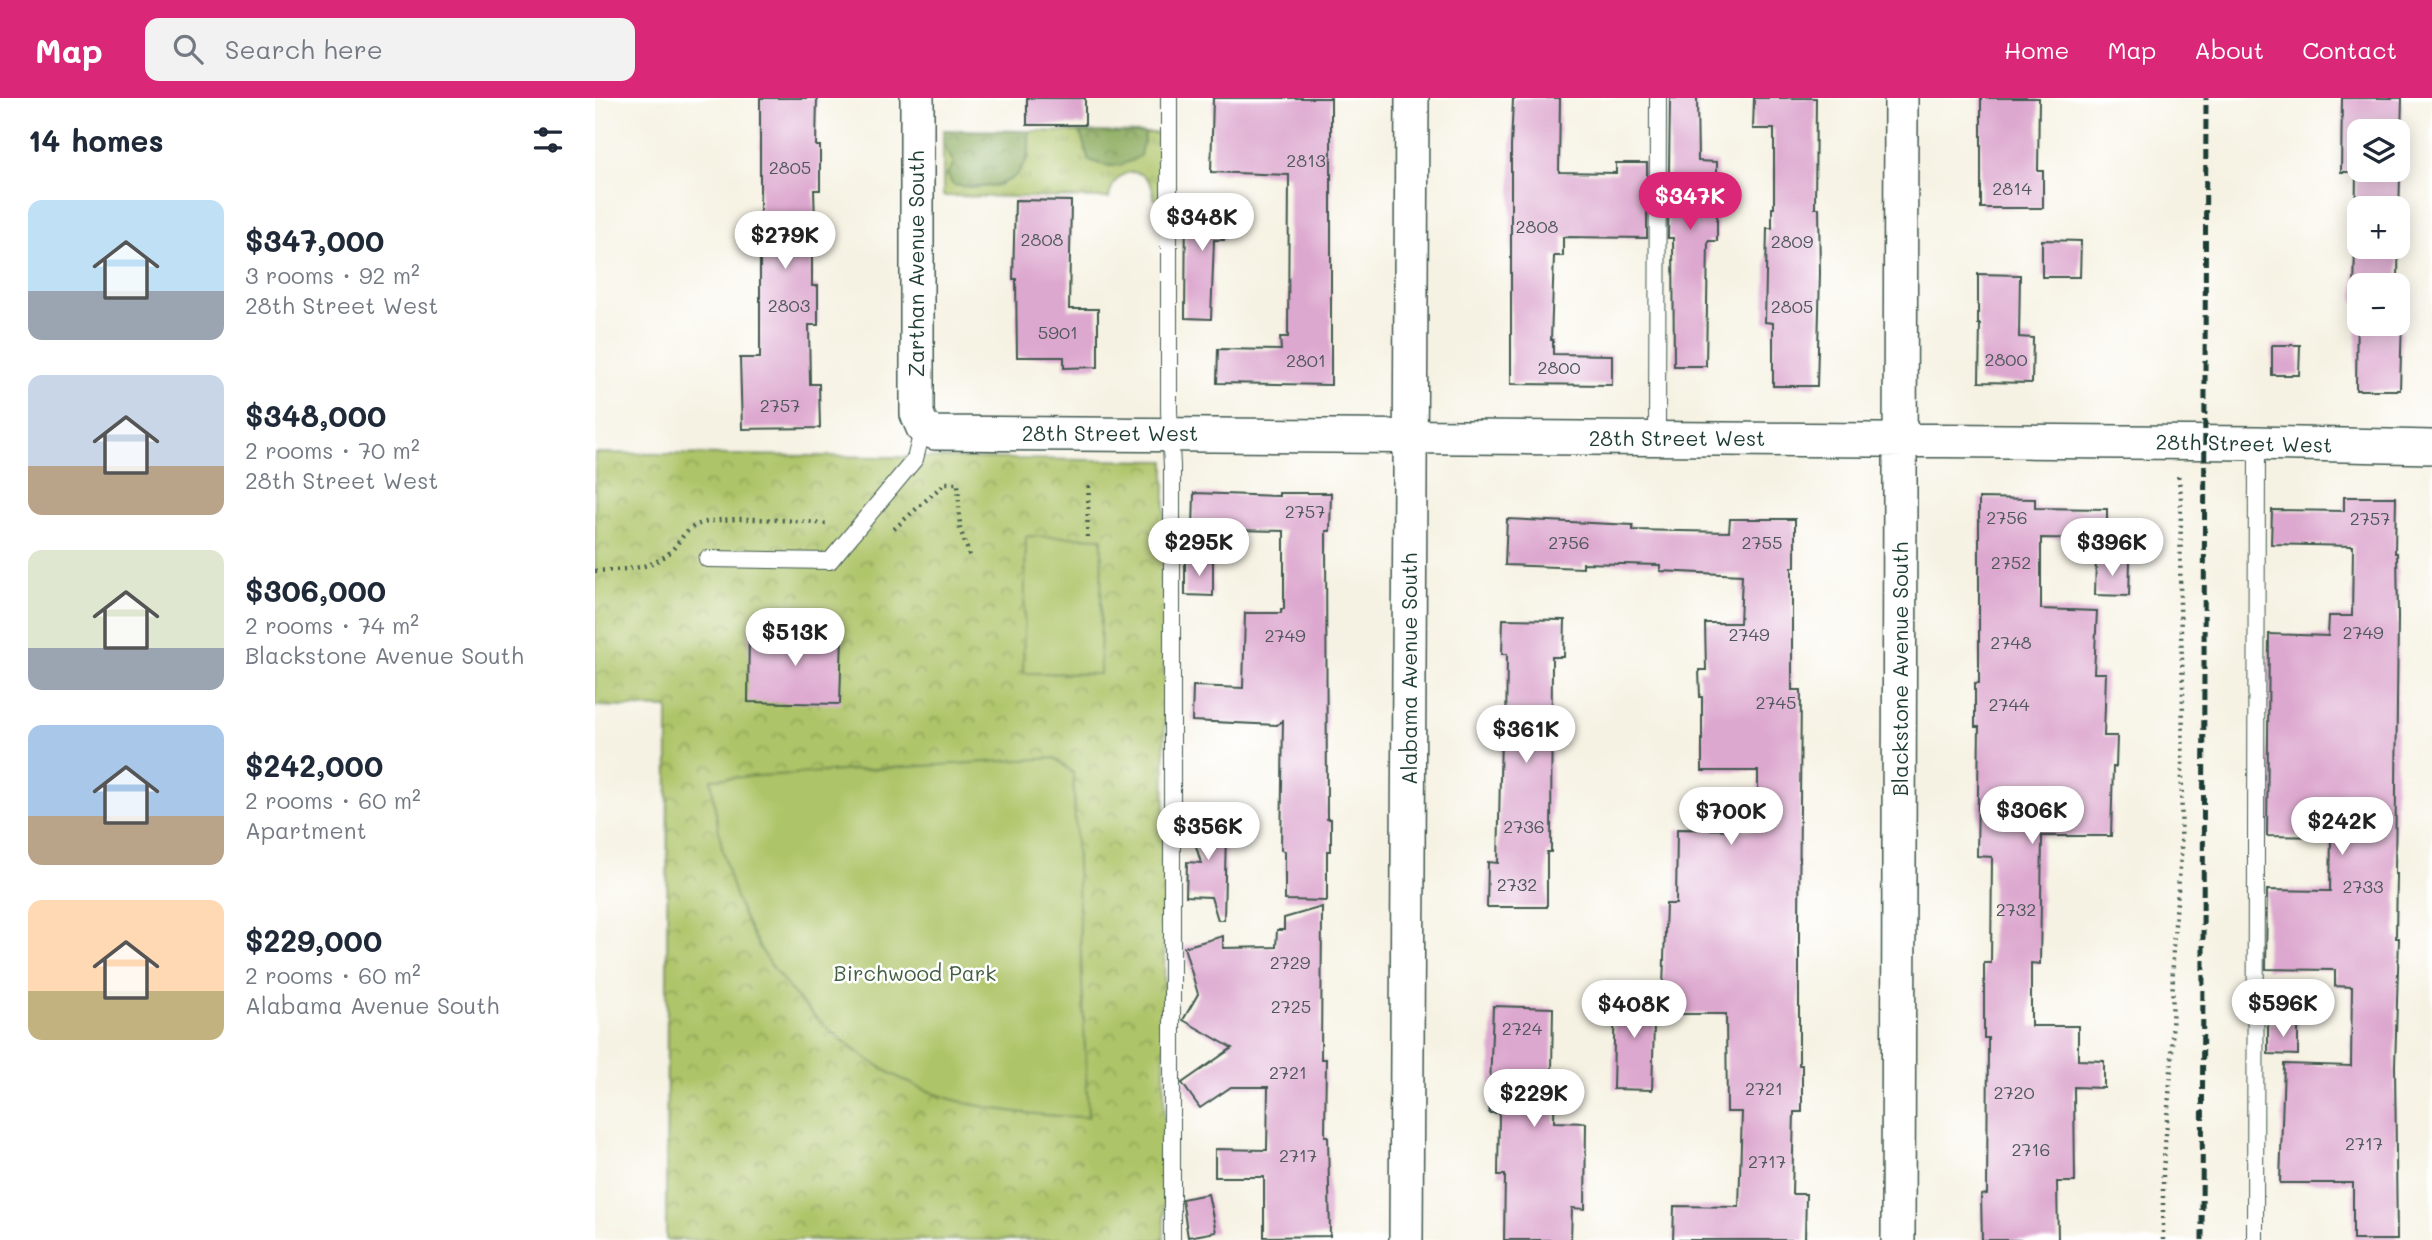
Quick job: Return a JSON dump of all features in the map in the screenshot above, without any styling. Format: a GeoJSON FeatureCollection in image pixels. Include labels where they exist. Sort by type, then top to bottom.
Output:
{"type":"FeatureCollection","features":[{"type":"Feature","properties":{"kind":"street","name":"Zarthan Avenue South"},"geometry":{"type":"LineString","coordinates":[[916,98],[917,414],[923,428]]}},
{"type":"Feature","properties":{"kind":"street","name":"Alabama Avenue South"},"geometry":{"type":"LineString","coordinates":[[1406,1240],[1412,98]]}},
{"type":"Feature","properties":{"kind":"street","name":"Blackstone Avenue South"},"geometry":{"type":"LineString","coordinates":[[1898,1240],[1901,98]]}},
{"type":"Feature","properties":{"kind":"street","name":"28th Street West"},"geometry":{"type":"LineString","coordinates":[[923,428],[935,433],[2257,443],[2432,447]]}},
{"type":"Feature","properties":{"kind":"lane"},"geometry":{"type":"LineString","coordinates":[[1169,98],[1172,1240]]}},
{"type":"Feature","properties":{"kind":"lane"},"geometry":{"type":"LineString","coordinates":[[1657,439],[1658,98]]}},
{"type":"Feature","properties":{"kind":"lane"},"geometry":{"type":"LineString","coordinates":[[707,559],[831,561],[915,459],[923,428]]}},
{"type":"Feature","properties":{"kind":"lane"},"geometry":{"type":"LineString","coordinates":[[2255,1240],[2257,443]]}},
{"type":"Feature","properties":{"kind":"path"},"geometry":{"type":"LineString","coordinates":[[2163,1240],[2163,1171],[2172,1058],[2173,947],[2181,856],[2183,688],[2178,443]]}},
{"type":"Feature","properties":{"kind":"path"},"geometry":{"type":"LineString","coordinates":[[1087,537],[1089,482]]}},
{"type":"Feature","properties":{"kind":"path"},"geometry":{"type":"LineString","coordinates":[[595,571],[638,568],[657,563],[692,527],[710,520],[799,521],[891,531],[945,483],[958,483],[960,529],[971,559]]}},
{"type":"Feature","properties":{"kind":"green space"},"geometry":{"type":"Polygon","coordinates":[[[943,130],[1029,131],[1029,149],[1025,163],[1018,173],[997,185],[953,185],[947,174],[954,163],[943,144],[943,130]]]}},
{"type":"Feature","properties":{"kind":"green space"},"geometry":{"type":"Polygon","coordinates":[[[1029,131],[1080,132],[1089,160],[1141,144],[1145,133],[1163,133],[1162,199],[1154,199],[1147,179],[1133,172],[1118,178],[1109,198],[943,196],[943,144],[954,163],[953,185],[974,188],[1001,185],[1029,158],[1029,131]]]}},
{"type":"Feature","properties":{"kind":"green space"},"geometry":{"type":"Polygon","coordinates":[[[1080,132],[1145,133],[1140,156],[1121,165],[1110,166],[1089,160],[1080,132]]]}},
{"type":"Feature","properties":{"kind":"green space","name":"Birchwood Park"},"geometry":{"type":"Polygon","coordinates":[[[595,453],[1165,461],[1164,1240],[666,1240],[668,708],[595,706],[595,453]]]}},
{"type":"Feature","properties":{"kind":"green space"},"geometry":{"type":"Polygon","coordinates":[[[1026,536],[1102,538],[1100,674],[1023,673],[1026,536]]]}},
{"type":"Feature","properties":{"kind":"green space"},"geometry":{"type":"Polygon","coordinates":[[[1055,758],[1073,773],[1088,1117],[1019,1112],[951,1099],[887,1071],[827,1028],[778,974],[742,913],[726,864],[711,779],[1055,758]]]}},
{"type":"Feature","properties":{"kind":"building"},"geometry":{"type":"Polygon","coordinates":[[[760,98],[817,98],[816,146],[820,146],[820,190],[814,190],[812,286],[818,286],[818,325],[809,325],[810,384],[819,384],[820,428],[742,429],[740,358],[760,358],[760,98]]]}},
{"type":"Feature","properties":{"kind":"building"},"geometry":{"type":"Polygon","coordinates":[[[1027,98],[1085,98],[1085,125],[1027,125],[1027,98]]]}},
{"type":"Feature","properties":{"kind":"building"},"geometry":{"type":"Polygon","coordinates":[[[1213,98],[1331,98],[1331,385],[1217,383],[1218,349],[1281,350],[1280,337],[1288,337],[1289,175],[1211,172],[1213,98]]]}},
{"type":"Feature","properties":{"kind":"building"},"geometry":{"type":"Polygon","coordinates":[[[1560,98],[1559,172],[1616,173],[1616,163],[1647,163],[1647,238],[1563,237],[1563,256],[1554,256],[1551,340],[1553,354],[1612,355],[1612,385],[1511,384],[1511,147],[1513,99],[1560,98]]]}},
{"type":"Feature","properties":{"kind":"building"},"geometry":{"type":"Polygon","coordinates":[[[1670,98],[1697,98],[1698,161],[1717,162],[1717,241],[1708,241],[1706,366],[1674,366],[1673,238],[1668,238],[1670,98]]]}},
{"type":"Feature","properties":{"kind":"building"},"geometry":{"type":"Polygon","coordinates":[[[1754,98],[1816,98],[1815,208],[1819,208],[1820,273],[1817,386],[1773,386],[1773,323],[1765,322],[1767,228],[1772,228],[1774,208],[1774,129],[1753,129],[1754,98]]]}},
{"type":"Feature","properties":{"kind":"building"},"geometry":{"type":"Polygon","coordinates":[[[1981,98],[2039,98],[2038,171],[2043,171],[2043,208],[1981,208],[1981,98]]]}},
{"type":"Feature","properties":{"kind":"building"},"geometry":{"type":"Polygon","coordinates":[[[2342,98],[2402,98],[2402,119],[2347,119],[2347,172],[2341,172],[2342,98]]]}},
{"type":"Feature","properties":{"kind":"building"},"geometry":{"type":"Polygon","coordinates":[[[2356,182],[2400,182],[2400,196],[2356,196],[2356,182]]]}},
{"type":"Feature","properties":{"kind":"building"},"geometry":{"type":"Polygon","coordinates":[[[1186,199],[1225,199],[1224,240],[1214,240],[1211,319],[1185,318],[1186,199]]]}},
{"type":"Feature","properties":{"kind":"building"},"geometry":{"type":"Polygon","coordinates":[[[1015,200],[1071,201],[1069,309],[1098,309],[1098,367],[1064,368],[1064,357],[1017,357],[1016,279],[1013,279],[1015,200]]]}},
{"type":"Feature","properties":{"kind":"building"},"geometry":{"type":"Polygon","coordinates":[[[2042,240],[2081,241],[2080,277],[2042,277],[2042,240]]]}},
{"type":"Feature","properties":{"kind":"building"},"geometry":{"type":"Polygon","coordinates":[[[2355,259],[2398,259],[2398,273],[2354,273],[2355,259]]]}},
{"type":"Feature","properties":{"kind":"building"},"geometry":{"type":"Polygon","coordinates":[[[1978,274],[2020,275],[2019,337],[2033,338],[2032,383],[1979,382],[1978,274]]]}},
{"type":"Feature","properties":{"kind":"building"},"geometry":{"type":"Polygon","coordinates":[[[2357,336],[2401,336],[2400,390],[2356,390],[2357,336]]]}},
{"type":"Feature","properties":{"kind":"building"},"geometry":{"type":"Polygon","coordinates":[[[2272,345],[2300,345],[2299,375],[2272,375],[2272,345]]]}},
{"type":"Feature","properties":{"kind":"building"},"geometry":{"type":"Polygon","coordinates":[[[1194,493],[1279,496],[1279,493],[1331,493],[1330,531],[1326,531],[1327,819],[1331,819],[1331,851],[1327,851],[1327,901],[1285,900],[1285,851],[1281,850],[1283,720],[1277,725],[1192,721],[1193,686],[1243,688],[1245,613],[1281,613],[1281,609],[1284,609],[1284,531],[1193,529],[1194,493]]]}},
{"type":"Feature","properties":{"kind":"building"},"geometry":{"type":"Polygon","coordinates":[[[2344,497],[2396,497],[2398,617],[2395,874],[2396,938],[2399,938],[2395,1066],[2397,1240],[2353,1240],[2353,1183],[2280,1183],[2284,1064],[2351,1066],[2352,987],[2335,986],[2335,970],[2266,969],[2267,890],[2330,891],[2331,837],[2267,836],[2269,634],[2328,636],[2329,616],[2352,616],[2353,546],[2271,544],[2272,510],[2344,511],[2344,497]]]}},
{"type":"Feature","properties":{"kind":"building"},"geometry":{"type":"Polygon","coordinates":[[[1979,498],[2035,499],[2035,508],[2107,509],[2107,539],[2041,538],[2041,609],[2097,611],[2094,673],[2106,673],[2104,736],[2117,736],[2116,767],[2113,767],[2111,836],[2042,836],[2040,964],[2031,963],[2031,1026],[2078,1026],[2078,1060],[2104,1061],[2104,1088],[2074,1087],[2075,1182],[2057,1182],[2058,1240],[1982,1240],[1981,1195],[1987,1194],[1988,1038],[1984,1038],[1984,963],[1991,963],[1992,857],[1977,856],[1979,727],[1975,727],[1975,683],[1979,683],[1979,498]]]}},
{"type":"Feature","properties":{"kind":"building"},"geometry":{"type":"Polygon","coordinates":[[[1507,519],[1633,525],[1633,530],[1729,532],[1730,519],[1795,519],[1795,567],[1792,567],[1792,690],[1801,690],[1799,1065],[1802,1065],[1802,1112],[1794,1112],[1792,1194],[1806,1194],[1805,1240],[1673,1240],[1674,1206],[1739,1207],[1742,1112],[1727,1112],[1726,1014],[1662,1014],[1666,904],[1676,904],[1677,829],[1758,830],[1758,771],[1702,771],[1702,697],[1699,670],[1706,670],[1705,623],[1740,623],[1742,575],[1660,571],[1660,565],[1583,563],[1583,568],[1505,565],[1507,519]]]}},
{"type":"Feature","properties":{"kind":"building"},"geometry":{"type":"Polygon","coordinates":[[[2096,560],[2130,561],[2129,596],[2095,595],[2096,560]]]}},
{"type":"Feature","properties":{"kind":"building"},"geometry":{"type":"Polygon","coordinates":[[[1185,561],[1213,561],[1213,596],[1185,595],[1185,561]]]}},
{"type":"Feature","properties":{"kind":"building"},"geometry":{"type":"Polygon","coordinates":[[[1503,619],[1565,620],[1564,657],[1552,657],[1551,852],[1547,852],[1547,907],[1487,907],[1488,862],[1498,863],[1501,736],[1506,736],[1507,654],[1502,654],[1503,619]]]}},
{"type":"Feature","properties":{"kind":"building"},"geometry":{"type":"Polygon","coordinates":[[[749,632],[842,633],[840,704],[748,702],[749,632]]]}},
{"type":"Feature","properties":{"kind":"building"},"geometry":{"type":"Polygon","coordinates":[[[1216,811],[1222,831],[1226,831],[1224,920],[1218,920],[1211,897],[1186,896],[1187,862],[1201,863],[1188,819],[1216,811]]]}},
{"type":"Feature","properties":{"kind":"building"},"geometry":{"type":"Polygon","coordinates":[[[1322,907],[1321,1059],[1326,1059],[1325,1136],[1328,1136],[1330,1236],[1264,1237],[1264,1177],[1215,1177],[1215,1149],[1267,1150],[1268,1087],[1231,1087],[1200,1108],[1182,1083],[1232,1048],[1183,1020],[1198,994],[1184,947],[1223,936],[1223,948],[1276,947],[1277,930],[1284,930],[1284,918],[1322,907]]]}},
{"type":"Feature","properties":{"kind":"building"},"geometry":{"type":"Polygon","coordinates":[[[1615,991],[1655,992],[1652,1090],[1613,1089],[1615,991]]]}},
{"type":"Feature","properties":{"kind":"building"},"geometry":{"type":"Polygon","coordinates":[[[1493,1006],[1553,1008],[1554,1122],[1586,1123],[1585,1209],[1572,1208],[1571,1240],[1504,1240],[1505,1175],[1498,1175],[1499,1113],[1489,1113],[1493,1006]]]}},
{"type":"Feature","properties":{"kind":"building"},"geometry":{"type":"Polygon","coordinates":[[[2268,1023],[2298,1023],[2298,1055],[2268,1054],[2268,1023]]]}},
{"type":"Feature","properties":{"kind":"building"},"geometry":{"type":"Polygon","coordinates":[[[1208,1194],[1216,1232],[1188,1237],[1182,1199],[1208,1194]]]}},
{"type":"Feature","properties":{"kind":"railway"},"geometry":{"type":"LineString","coordinates":[[2202,1240],[2206,98]]}}]}
